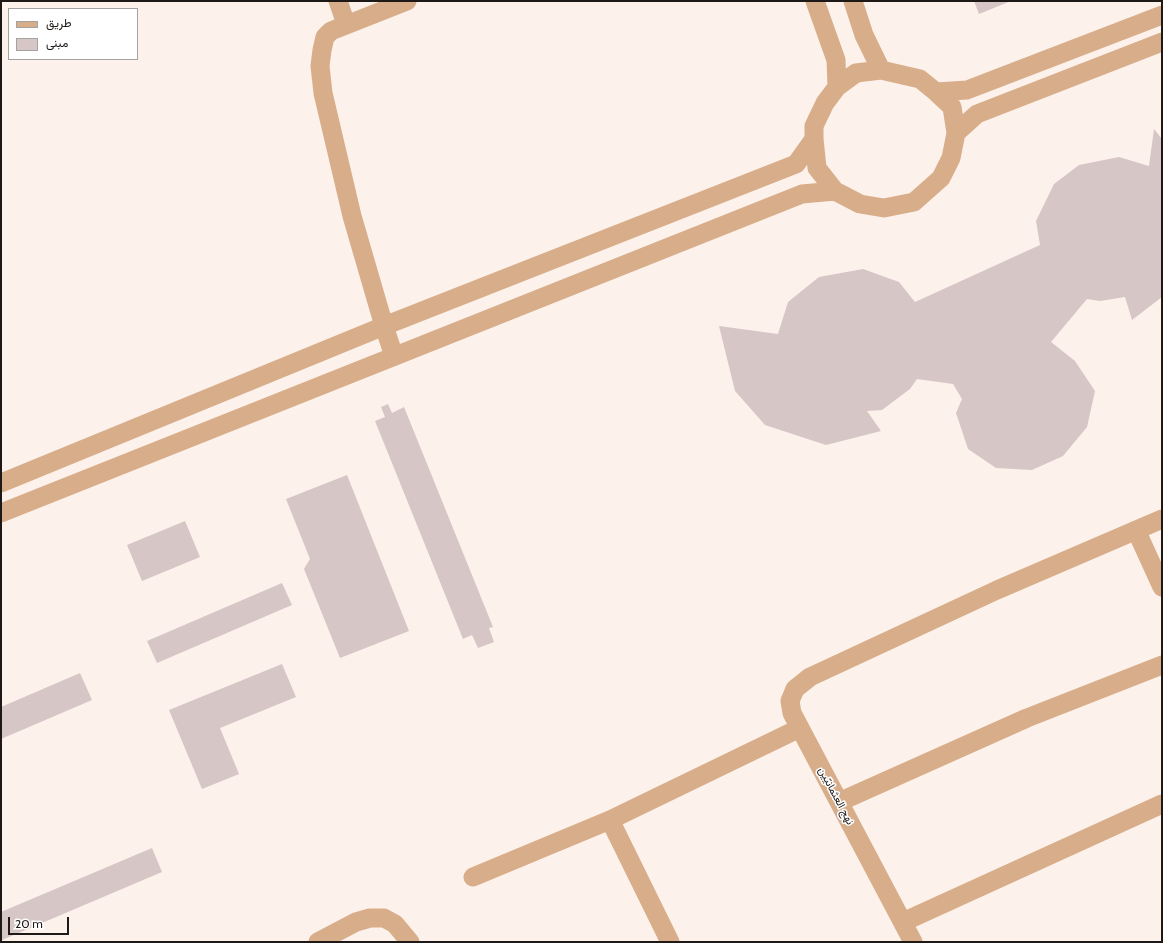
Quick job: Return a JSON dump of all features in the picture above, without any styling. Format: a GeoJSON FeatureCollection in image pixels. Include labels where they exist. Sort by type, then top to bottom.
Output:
{"type":"FeatureCollection","features":[{"type":"Feature","properties":{"kind":"street"},"geometry":{"type":"LineString","coordinates":[[338,1],[346,24]]}},
{"type":"Feature","properties":{"kind":"street"},"geometry":{"type":"LineString","coordinates":[[394,356],[352,216],[323,94],[320,66],[325,37],[331,31],[407,1]]}},
{"type":"Feature","properties":{"kind":"street"},"geometry":{"type":"LineString","coordinates":[[815,1],[836,60],[837,87]]}},
{"type":"Feature","properties":{"kind":"street"},"geometry":{"type":"LineString","coordinates":[[853,1],[864,36],[881,70]]}},
{"type":"Feature","properties":{"kind":"street"},"geometry":{"type":"LineString","coordinates":[[936,92],[967,90],[1162,15]]}},
{"type":"Feature","properties":{"kind":"street"},"geometry":{"type":"LineString","coordinates":[[956,134],[977,114],[1162,42]]}},
{"type":"Feature","properties":{"kind":"street"},"geometry":{"type":"LineString","coordinates":[[881,70],[920,79],[936,92],[952,107],[956,134],[951,158],[941,178],[914,202],[884,208],[860,204],[835,191],[817,168],[814,139],[814,126],[825,103],[837,87],[856,73],[881,70]]}},
{"type":"Feature","properties":{"kind":"street"},"geometry":{"type":"LineString","coordinates":[[1,483],[384,326],[796,164],[814,139]]}},
{"type":"Feature","properties":{"kind":"street"},"geometry":{"type":"LineString","coordinates":[[1,513],[802,194],[835,191]]}},
{"type":"Feature","properties":{"kind":"street","name":"نهج العثمانيّين"},"geometry":{"type":"LineString","coordinates":[[913,942],[792,713],[790,707],[794,689],[810,677],[997,590],[1162,519]]}},
{"type":"Feature","properties":{"kind":"street"},"geometry":{"type":"LineString","coordinates":[[1136,530],[1162,587]]}},
{"type":"Feature","properties":{"kind":"street"},"geometry":{"type":"LineString","coordinates":[[840,802],[1027,718],[1162,665]]}},
{"type":"Feature","properties":{"kind":"street"},"geometry":{"type":"LineString","coordinates":[[473,877],[610,820],[800,728]]}},
{"type":"Feature","properties":{"kind":"street"},"geometry":{"type":"LineString","coordinates":[[903,922],[1162,804]]}},
{"type":"Feature","properties":{"kind":"street"},"geometry":{"type":"LineString","coordinates":[[610,820],[670,942]]}},
{"type":"Feature","properties":{"kind":"street"},"geometry":{"type":"LineString","coordinates":[[318,942],[356,922],[370,918],[384,918],[395,924],[410,942]]}},
{"type":"Feature","properties":{"kind":"building"},"geometry":{"type":"Polygon","coordinates":[[[974,1],[1011,1],[979,14],[974,1]]]}},
{"type":"Feature","properties":{"kind":"building"},"geometry":{"type":"Polygon","coordinates":[[[1154,129],[1162,139],[1162,297],[1132,320],[1125,297],[1100,301],[1087,299],[1051,342],[1075,361],[1095,391],[1087,427],[1063,456],[1032,470],[996,468],[968,449],[956,413],[962,399],[953,384],[917,379],[910,389],[882,410],[867,411],[881,431],[826,445],[765,425],[735,391],[719,326],[778,334],[788,302],[819,277],[863,269],[899,282],[915,302],[1040,245],[1036,221],[1054,184],[1079,165],[1119,157],[1149,166],[1154,129]]]}},
{"type":"Feature","properties":{"kind":"building"},"geometry":{"type":"Polygon","coordinates":[[[388,404],[392,413],[404,407],[493,627],[489,628],[494,642],[478,648],[472,635],[463,639],[375,421],[385,417],[381,407],[388,404]]]}},
{"type":"Feature","properties":{"kind":"building"},"geometry":{"type":"Polygon","coordinates":[[[347,475],[409,631],[340,658],[304,569],[310,559],[286,499],[347,475]]]}},
{"type":"Feature","properties":{"kind":"building"},"geometry":{"type":"Polygon","coordinates":[[[185,521],[200,557],[142,581],[127,545],[185,521]]]}},
{"type":"Feature","properties":{"kind":"building"},"geometry":{"type":"Polygon","coordinates":[[[282,583],[292,605],[157,663],[147,641],[282,583]]]}},
{"type":"Feature","properties":{"kind":"building"},"geometry":{"type":"Polygon","coordinates":[[[282,664],[296,697],[220,728],[239,774],[202,789],[169,710],[282,664]]]}},
{"type":"Feature","properties":{"kind":"building"},"geometry":{"type":"Polygon","coordinates":[[[80,673],[92,700],[1,739],[1,707],[80,673]]]}},
{"type":"Feature","properties":{"kind":"building"},"geometry":{"type":"Polygon","coordinates":[[[152,848],[162,872],[2,940],[1,912],[152,848]]]}}]}
